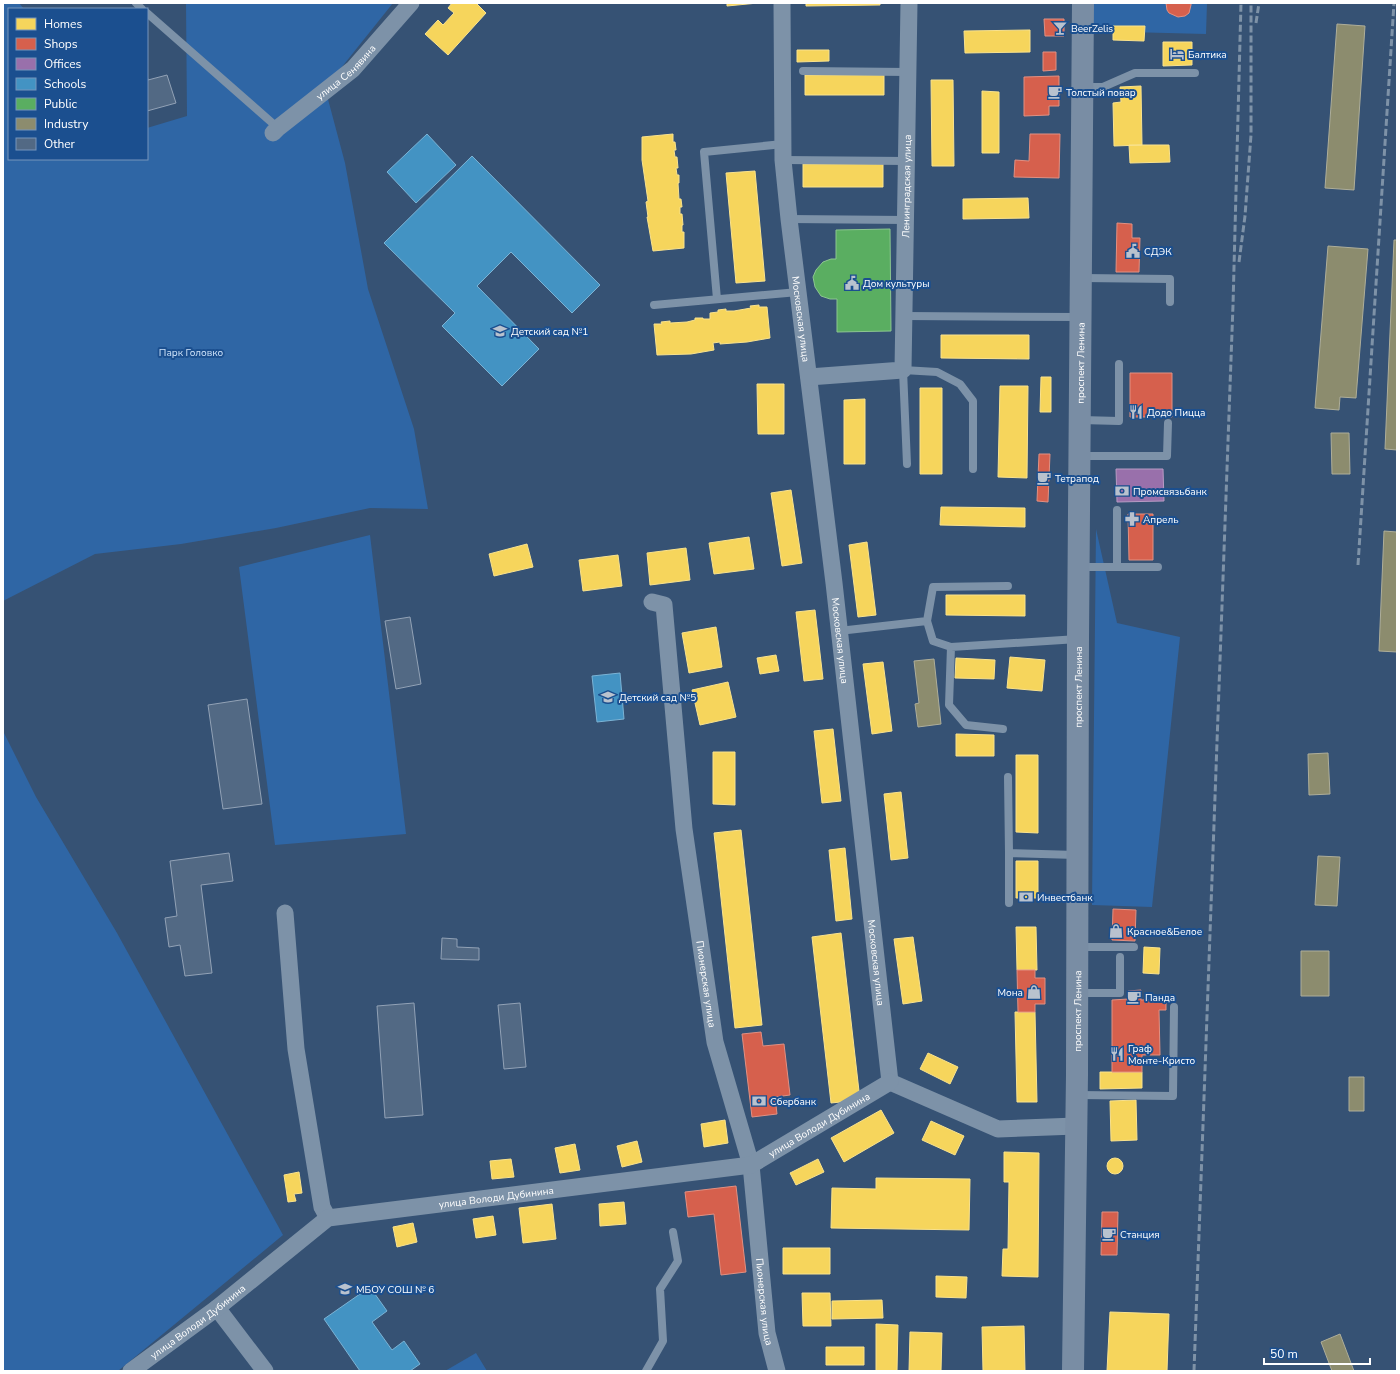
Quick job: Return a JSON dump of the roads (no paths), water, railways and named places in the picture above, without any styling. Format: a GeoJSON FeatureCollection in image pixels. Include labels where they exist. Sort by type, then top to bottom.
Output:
{"type":"FeatureCollection","features":[{"type":"Feature","properties":{"kind":"main road","name":"проспект Ленина"},"geometry":{"type":"LineString","coordinates":[[1073,1371],[1083,87],[1082,3]]}},
{"type":"Feature","properties":{"kind":"street","name":"улица Сенявина"},"geometry":{"type":"LineString","coordinates":[[275,131],[353,69],[411,3]]}},
{"type":"Feature","properties":{"kind":"street","name":"Московская улица"},"geometry":{"type":"LineString","coordinates":[[782,3],[783,152],[789,219],[839,631],[890,1082]]}},
{"type":"Feature","properties":{"kind":"street","name":"Ленинградская улица"},"geometry":{"type":"LineString","coordinates":[[903,370],[909,3]]}},
{"type":"Feature","properties":{"kind":"street"},"geometry":{"type":"LineString","coordinates":[[809,377],[903,370]]}},
{"type":"Feature","properties":{"kind":"street","name":"Пионерская улица"},"geometry":{"type":"LineString","coordinates":[[652,602],[664,605],[684,829],[715,1042],[751,1165],[767,1333],[777,1371]]}},
{"type":"Feature","properties":{"kind":"street"},"geometry":{"type":"LineString","coordinates":[[285,913],[296,1049],[322,1207],[328,1218]]}},
{"type":"Feature","properties":{"kind":"street"},"geometry":{"type":"LineString","coordinates":[[890,1082],[998,1129],[1076,1126]]}},
{"type":"Feature","properties":{"kind":"street","name":"улица Володи Дубинина"},"geometry":{"type":"LineString","coordinates":[[131,1371],[217,1308],[328,1218],[751,1165],[890,1082]]}},
{"type":"Feature","properties":{"kind":"street"},"geometry":{"type":"LineString","coordinates":[[217,1308],[265,1371]]}},
{"type":"Feature","properties":{"kind":"lane"},"geometry":{"type":"LineString","coordinates":[[148,14],[275,131]]}},
{"type":"Feature","properties":{"kind":"lane"},"geometry":{"type":"LineString","coordinates":[[803,71],[908,72]]}},
{"type":"Feature","properties":{"kind":"lane"},"geometry":{"type":"LineString","coordinates":[[1083,87],[1103,87],[1135,73],[1195,73]]}},
{"type":"Feature","properties":{"kind":"lane"},"geometry":{"type":"LineString","coordinates":[[717,299],[704,152],[783,152],[906,162]]}},
{"type":"Feature","properties":{"kind":"lane"},"geometry":{"type":"LineString","coordinates":[[789,219],[906,220]]}},
{"type":"Feature","properties":{"kind":"lane"},"geometry":{"type":"LineString","coordinates":[[1081,278],[1170,279],[1170,302]]}},
{"type":"Feature","properties":{"kind":"lane"},"geometry":{"type":"LineString","coordinates":[[654,305],[798,292]]}},
{"type":"Feature","properties":{"kind":"lane"},"geometry":{"type":"LineString","coordinates":[[904,316],[1081,317]]}},
{"type":"Feature","properties":{"kind":"lane"},"geometry":{"type":"LineString","coordinates":[[1080,420],[1119,421],[1119,364]]}},
{"type":"Feature","properties":{"kind":"lane"},"geometry":{"type":"LineString","coordinates":[[907,464],[903,370],[937,372],[960,384],[973,401],[973,469]]}},
{"type":"Feature","properties":{"kind":"lane"},"geometry":{"type":"LineString","coordinates":[[1080,456],[1168,456],[1168,423]]}},
{"type":"Feature","properties":{"kind":"lane"},"geometry":{"type":"LineString","coordinates":[[1117,510],[1117,567]]}},
{"type":"Feature","properties":{"kind":"lane"},"geometry":{"type":"LineString","coordinates":[[1079,566],[1158,567]]}},
{"type":"Feature","properties":{"kind":"lane"},"geometry":{"type":"LineString","coordinates":[[1008,586],[933,587],[927,621],[933,641],[951,647],[1078,639]]}},
{"type":"Feature","properties":{"kind":"lane"},"geometry":{"type":"LineString","coordinates":[[839,631],[927,621]]}},
{"type":"Feature","properties":{"kind":"lane"},"geometry":{"type":"LineString","coordinates":[[951,647],[949,705],[966,725],[1003,729]]}},
{"type":"Feature","properties":{"kind":"lane"},"geometry":{"type":"LineString","coordinates":[[1008,777],[1009,903]]}},
{"type":"Feature","properties":{"kind":"lane"},"geometry":{"type":"LineString","coordinates":[[1009,853],[1077,855]]}},
{"type":"Feature","properties":{"kind":"lane"},"geometry":{"type":"LineString","coordinates":[[1077,947],[1134,947]]}},
{"type":"Feature","properties":{"kind":"lane"},"geometry":{"type":"LineString","coordinates":[[1077,993],[1120,993],[1120,957]]}},
{"type":"Feature","properties":{"kind":"lane"},"geometry":{"type":"LineString","coordinates":[[1076,1095],[1173,1096],[1174,1007]]}},
{"type":"Feature","properties":{"kind":"lane"},"geometry":{"type":"LineString","coordinates":[[646,1371],[663,1341],[660,1289],[678,1260],[673,1232]]}},
{"type":"Feature","properties":{"kind":"railway"},"geometry":{"type":"LineString","coordinates":[[1194,1371],[1233,305],[1241,3]]}},
{"type":"Feature","properties":{"kind":"railway"},"geometry":{"type":"LineString","coordinates":[[1239,262],[1245,216],[1251,135],[1251,3]]}},
{"type":"Feature","properties":{"kind":"railway"},"geometry":{"type":"LineString","coordinates":[[1256,23],[1259,3]]}},
{"type":"Feature","properties":{"kind":"railway"},"geometry":{"type":"LineString","coordinates":[[1358,565],[1394,3]]}},
{"type":"Feature","properties":{"kind":"place","name":"BeerZelis"},"geometry":{"type":"Point","coordinates":[1060,28]}},
{"type":"Feature","properties":{"kind":"place","name":"Балтика"},"geometry":{"type":"Point","coordinates":[1177,54]}},
{"type":"Feature","properties":{"kind":"place","name":"Толстый повар"},"geometry":{"type":"Point","coordinates":[1055,92]}},
{"type":"Feature","properties":{"kind":"place","name":"СДЭК"},"geometry":{"type":"Point","coordinates":[1133,251]}},
{"type":"Feature","properties":{"kind":"place","name":"Дом культуры"},"geometry":{"type":"Point","coordinates":[852,283]}},
{"type":"Feature","properties":{"kind":"place","name":"Детский сад №1"},"geometry":{"type":"Point","coordinates":[500,331]}},
{"type":"Feature","properties":{"kind":"place","name":"Додо Пицца"},"geometry":{"type":"Point","coordinates":[1136,412]}},
{"type":"Feature","properties":{"kind":"place","name":"Тетрапод"},"geometry":{"type":"Point","coordinates":[1044,478]}},
{"type":"Feature","properties":{"kind":"place","name":"Промсвязьбанк"},"geometry":{"type":"Point","coordinates":[1122,491]}},
{"type":"Feature","properties":{"kind":"place","name":"Апрель"},"geometry":{"type":"Point","coordinates":[1132,519]}},
{"type":"Feature","properties":{"kind":"place","name":"Детский сад №5"},"geometry":{"type":"Point","coordinates":[608,697]}},
{"type":"Feature","properties":{"kind":"place","name":"Инвестбанк"},"geometry":{"type":"Point","coordinates":[1026,897]}},
{"type":"Feature","properties":{"kind":"place","name":"Красное&Белое"},"geometry":{"type":"Point","coordinates":[1116,931]}},
{"type":"Feature","properties":{"kind":"place","name":"Мона"},"geometry":{"type":"Point","coordinates":[1034,992]}},
{"type":"Feature","properties":{"kind":"place","name":"Панда"},"geometry":{"type":"Point","coordinates":[1134,997]}},
{"type":"Feature","properties":{"kind":"place","name":"Граф Монте-Кристо"},"geometry":{"type":"Point","coordinates":[1117,1054]}},
{"type":"Feature","properties":{"kind":"place","name":"Сбербанк"},"geometry":{"type":"Point","coordinates":[759,1101]}},
{"type":"Feature","properties":{"kind":"place","name":"Станция"},"geometry":{"type":"Point","coordinates":[1109,1234]}},
{"type":"Feature","properties":{"kind":"place","name":"МБОУ СОШ № 6"},"geometry":{"type":"Point","coordinates":[345,1289]}},
{"type":"Feature","properties":{"kind":"park label","name":"Парк Головко"},"geometry":{"type":"Point","coordinates":[191,352]}}]}
